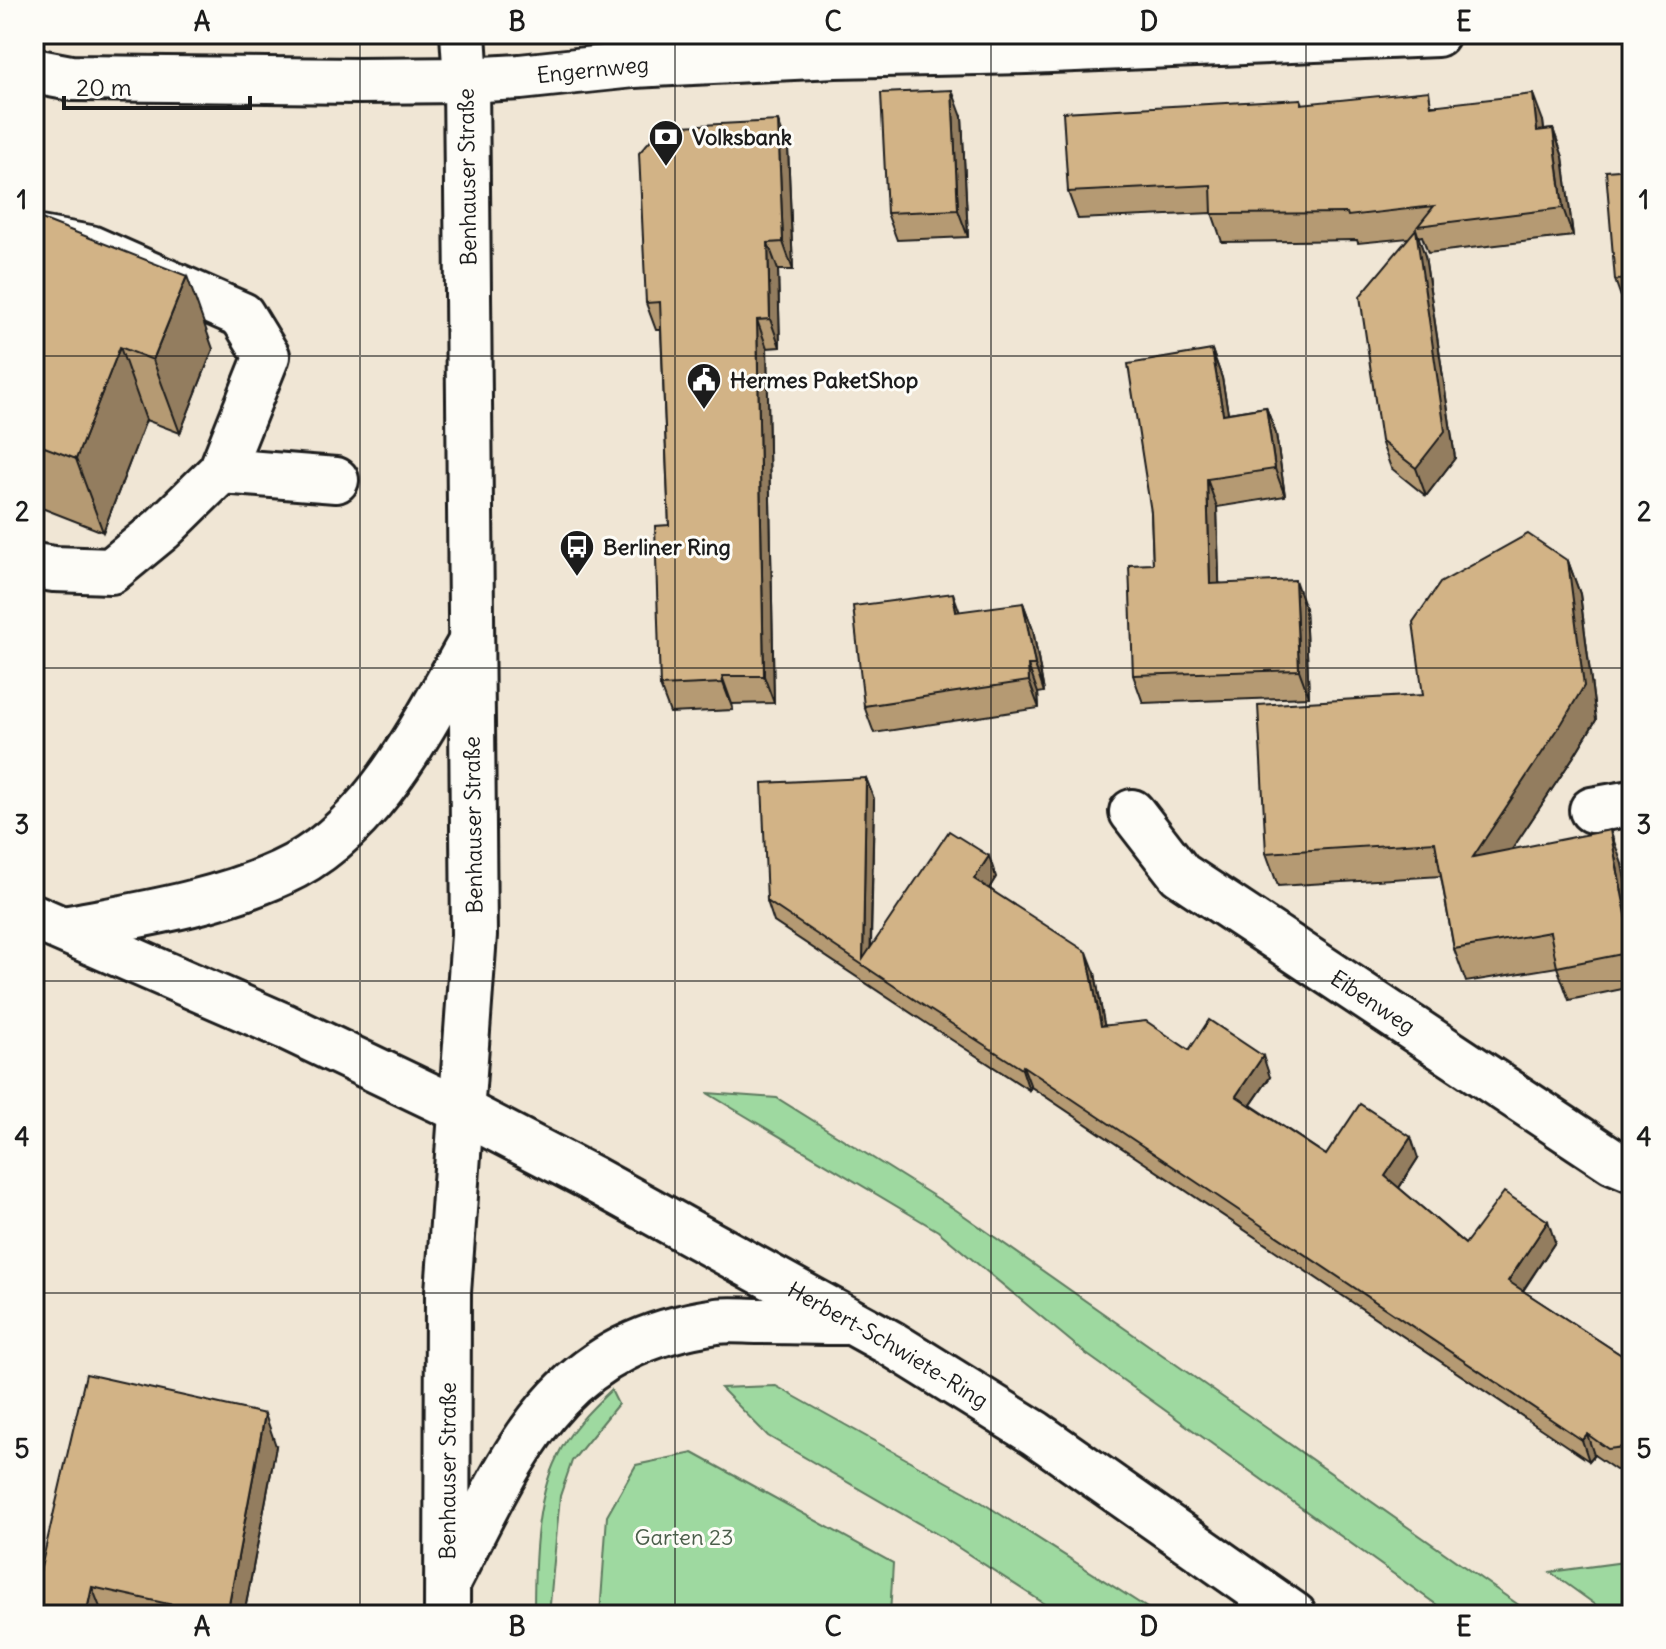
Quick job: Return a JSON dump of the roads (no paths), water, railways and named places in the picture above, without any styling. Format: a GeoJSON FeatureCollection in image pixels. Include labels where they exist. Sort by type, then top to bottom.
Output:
{"type":"FeatureCollection","features":[{"type":"Feature","properties":{"kind":"main road","name":"Benhauser Straße"},"geometry":{"type":"LineString","coordinates":[[447,1599],[448,1292],[474,935],[466,80],[463,34]]}},
{"type":"Feature","properties":{"kind":"main road","name":"Engernweg"},"geometry":{"type":"LineString","coordinates":[[34,71],[71,78],[466,80],[633,65],[835,55],[1027,51],[1437,34]]}},
{"type":"Feature","properties":{"kind":"main road"},"geometry":{"type":"LineString","coordinates":[[34,238],[90,248],[242,315],[267,356],[221,471],[162,529],[111,571],[34,566]]}},
{"type":"Feature","properties":{"kind":"main road"},"geometry":{"type":"LineString","coordinates":[[221,471],[336,480]]}},
{"type":"Feature","properties":{"kind":"main road"},"geometry":{"type":"LineString","coordinates":[[49,923],[217,897],[283,872],[324,846],[351,822],[382,787],[415,739],[471,642]]}},
{"type":"Feature","properties":{"kind":"main road","name":"Eibenweg"},"geometry":{"type":"LineString","coordinates":[[1132,812],[1180,874],[1599,1152],[1632,1169]]}},
{"type":"Feature","properties":{"kind":"main road"},"geometry":{"type":"LineString","coordinates":[[49,923],[286,1027],[460,1110]]}},
{"type":"Feature","properties":{"kind":"main road","name":"Herbert-Schwiete-Ring"},"geometry":{"type":"LineString","coordinates":[[460,1110],[591,1178],[852,1322],[1035,1433],[1294,1615]]}},
{"type":"Feature","properties":{"kind":"main road"},"geometry":{"type":"LineString","coordinates":[[447,1599],[503,1475],[556,1399],[588,1368],[614,1352],[667,1331],[720,1320],[852,1322]]}},
{"type":"Feature","properties":{"kind":"place","name":"Volksbank"},"geometry":{"type":"Point","coordinates":[666,168]}},
{"type":"Feature","properties":{"kind":"place","name":"Hermes PaketShop"},"geometry":{"type":"Point","coordinates":[704,411]}},
{"type":"Feature","properties":{"kind":"place","name":"Berliner Ring"},"geometry":{"type":"Point","coordinates":[577,578]}},
{"type":"Feature","properties":{"kind":"park label","name":"Garten 23"},"geometry":{"type":"Point","coordinates":[684,1537]}}]}
